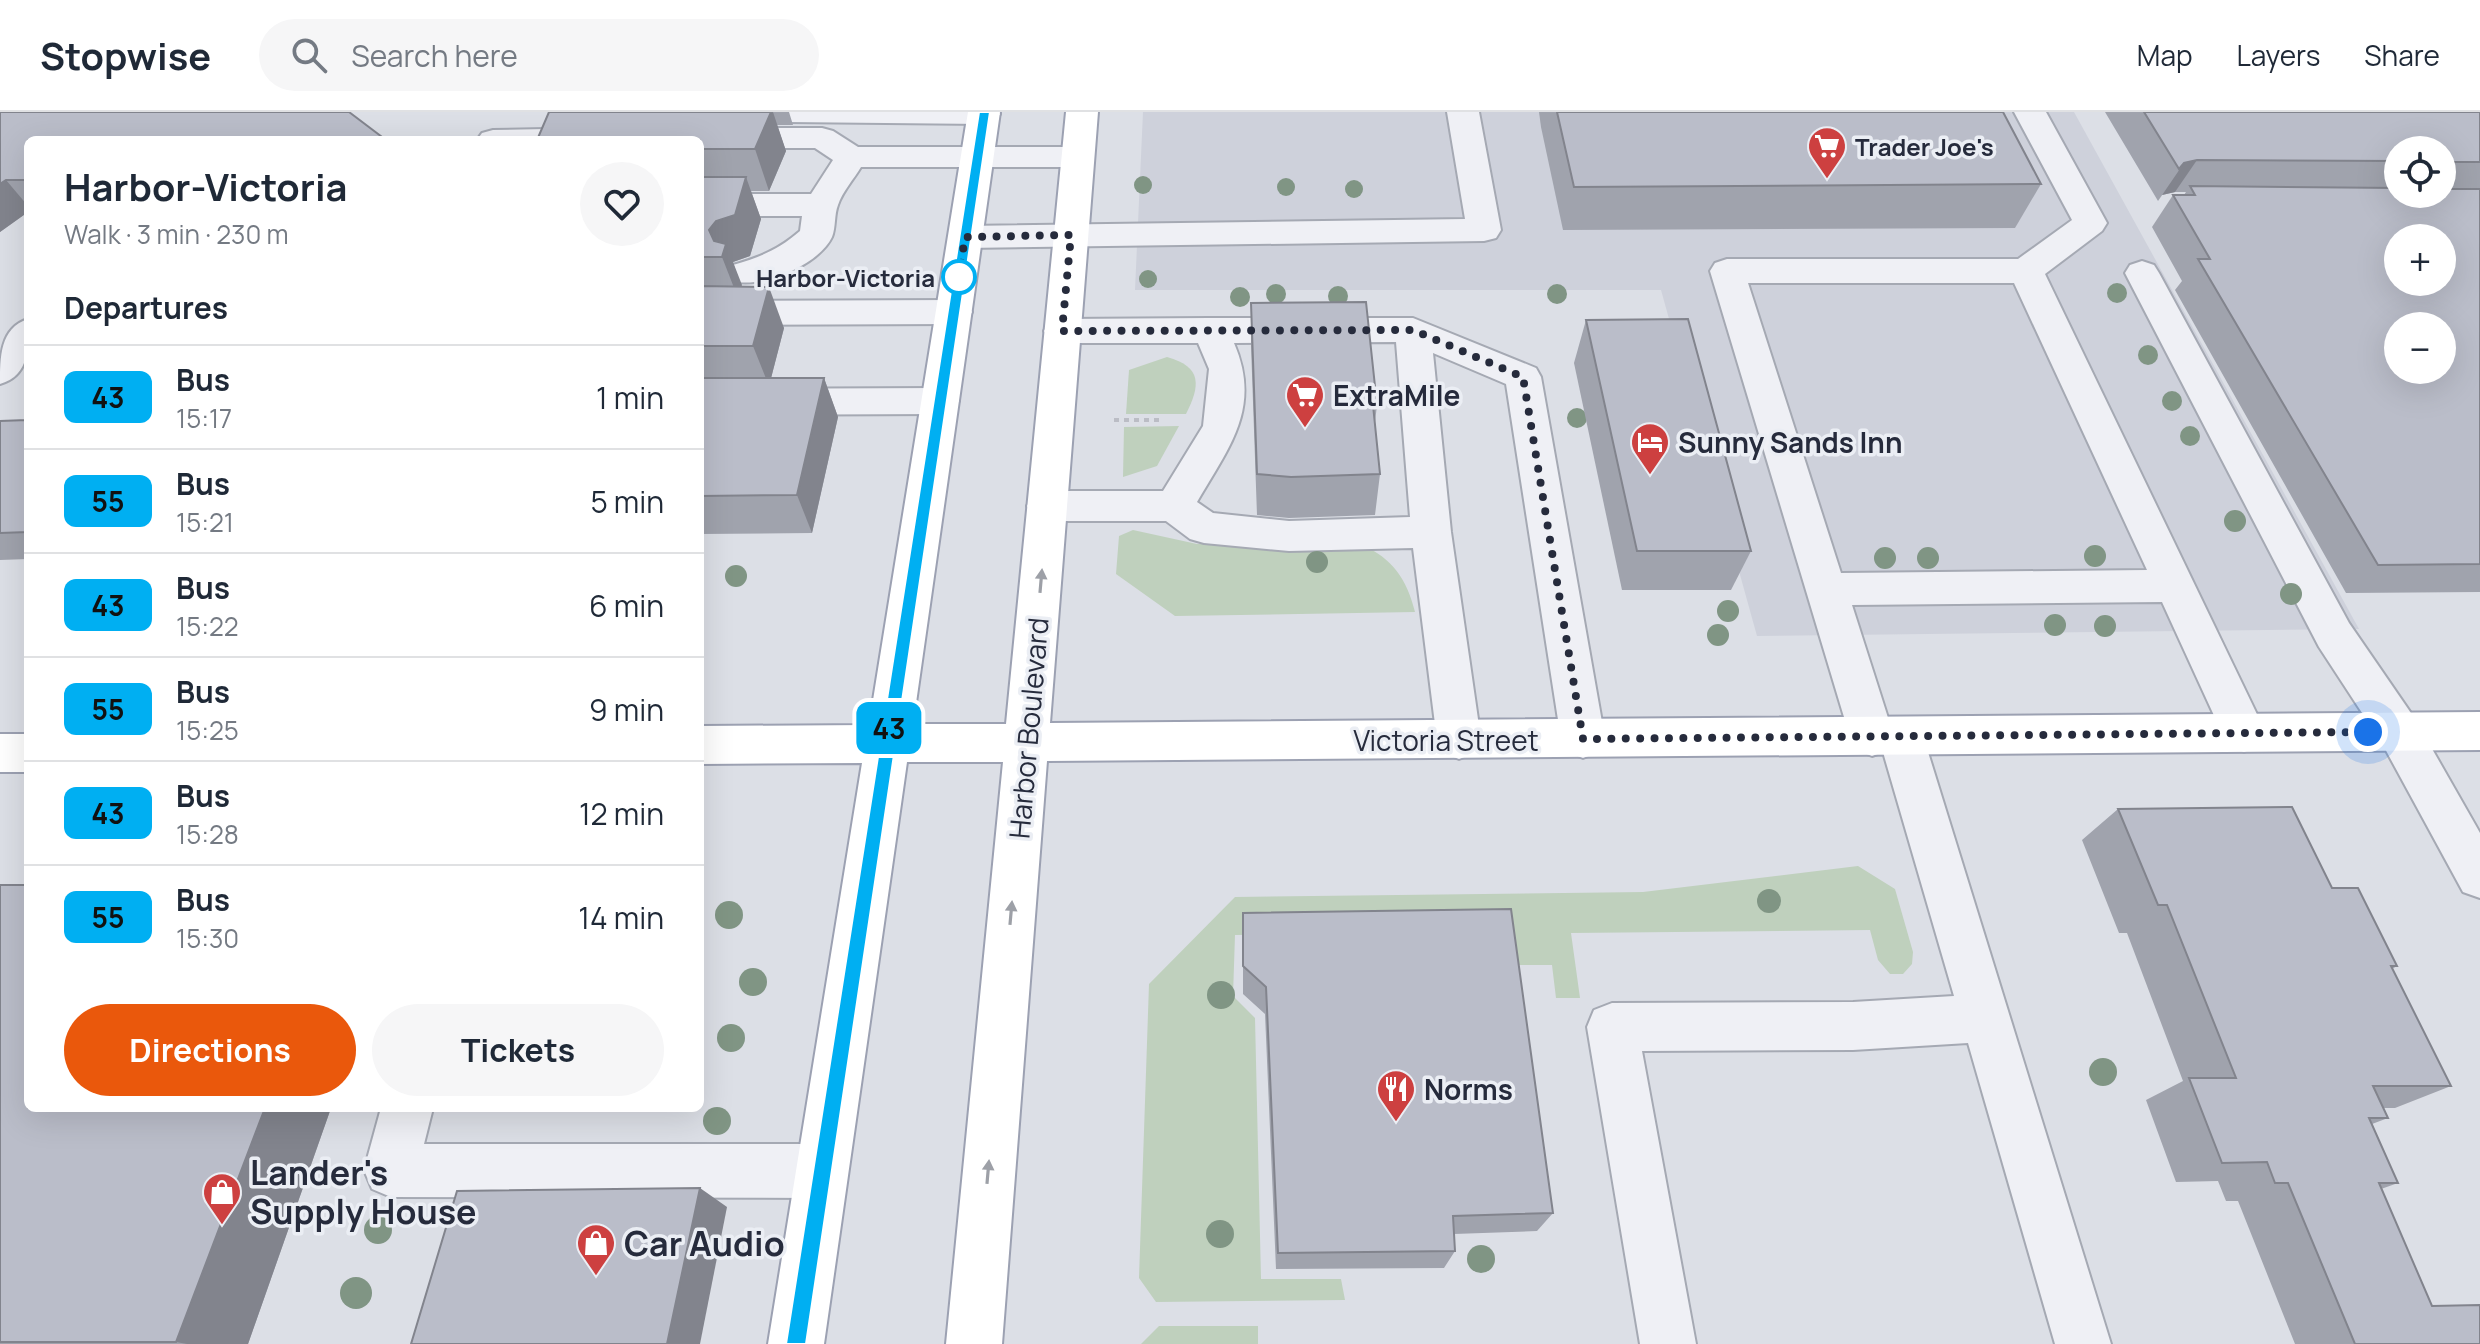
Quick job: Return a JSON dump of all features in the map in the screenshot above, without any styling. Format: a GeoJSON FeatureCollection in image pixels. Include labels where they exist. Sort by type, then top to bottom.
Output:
{"type":"FeatureCollection","features":[{"type":"Feature","properties":{"kind":"main road","name":"Harbor Boulevard"},"geometry":{"type":"LineString","coordinates":[[974,1344],[1082,112]]}},
{"type":"Feature","properties":{"kind":"main road"},"geometry":{"type":"LineString","coordinates":[[796,1344],[984,113]]}},
{"type":"Feature","properties":{"kind":"main road","name":"Victoria Street"},"geometry":{"type":"LineString","coordinates":[[704,745],[2480,731]]}},
{"type":"Feature","properties":{"kind":"main road"},"geometry":{"type":"LineString","coordinates":[[0,753],[24,753]]}},
{"type":"Feature","properties":{"kind":"street"},"geometry":{"type":"LineString","coordinates":[[965,237],[1484,230],[1463,112]]}},
{"type":"Feature","properties":{"kind":"street"},"geometry":{"type":"LineString","coordinates":[[2030,112],[2090,223],[2026,271],[1727,271],[1826,589],[1887,736],[1984,1018],[2083,1344]]}},
{"type":"Feature","properties":{"kind":"street"},"geometry":{"type":"LineString","coordinates":[[690,125],[984,113]]}},
{"type":"Feature","properties":{"kind":"street"},"geometry":{"type":"LineString","coordinates":[[690,125],[822,138],[851,157],[1078,157]]}},
{"type":"Feature","properties":{"kind":"street"},"geometry":{"type":"LineString","coordinates":[[745,273],[761,272],[791,258],[816,235],[821,205],[851,157]]}},
{"type":"Feature","properties":{"kind":"street"},"geometry":{"type":"LineString","coordinates":[[704,205],[821,205]]}},
{"type":"Feature","properties":{"kind":"street"},"geometry":{"type":"LineString","coordinates":[[2026,271],[2244,733]]}},
{"type":"Feature","properties":{"kind":"street"},"geometry":{"type":"LineString","coordinates":[[2142,273],[2334,635],[2399,732],[2480,877]]}},
{"type":"Feature","properties":{"kind":"street"},"geometry":{"type":"LineString","coordinates":[[704,313],[954,312]]}},
{"type":"Feature","properties":{"kind":"street"},"geometry":{"type":"LineString","coordinates":[[1174,506],[1222,427],[1227,369],[1211,330]]}},
{"type":"Feature","properties":{"kind":"street"},"geometry":{"type":"LineString","coordinates":[[1062,331],[1413,330],[1523,377],[1583,739]]}},
{"type":"Feature","properties":{"kind":"street"},"geometry":{"type":"LineString","coordinates":[[1413,330],[1431,532],[1459,740]]}},
{"type":"Feature","properties":{"kind":"street"},"geometry":{"type":"LineString","coordinates":[[0,371],[24,337]]}},
{"type":"Feature","properties":{"kind":"street"},"geometry":{"type":"LineString","coordinates":[[704,402],[940,401]]}},
{"type":"Feature","properties":{"kind":"street"},"geometry":{"type":"LineString","coordinates":[[1047,506],[1174,506],[1204,528],[1289,536],[1431,532]]}},
{"type":"Feature","properties":{"kind":"street"},"geometry":{"type":"LineString","coordinates":[[1826,589],[2175,586]]}},
{"type":"Feature","properties":{"kind":"street"},"geometry":{"type":"LineString","coordinates":[[1668,1344],[1612,1027],[1853,1026],[1984,1018]]}},
{"type":"Feature","properties":{"kind":"street"},"geometry":{"type":"LineString","coordinates":[[406,1112],[391,1170],[821,1171]]}},
{"type":"Feature","properties":{"kind":"path"},"geometry":{"type":"LineString","coordinates":[[1114,420],[1174,420]]}},
{"type":"Feature","properties":{"kind":"shaded area"},"geometry":{"type":"Polygon","coordinates":[[[1143,112],[2074,112],[2359,629],[1757,636],[1661,290],[1135,290],[1143,112]]]}},
{"type":"Feature","properties":{"kind":"green space"},"geometry":{"type":"Polygon","coordinates":[[[1167,357],[1179,361],[1193,372],[1196,386],[1186,414],[1126,414],[1129,370],[1167,357]]]}},
{"type":"Feature","properties":{"kind":"green space"},"geometry":{"type":"Polygon","coordinates":[[[1179,426],[1157,466],[1123,477],[1124,427],[1179,426]]]}},
{"type":"Feature","properties":{"kind":"green space"},"geometry":{"type":"Polygon","coordinates":[[[1133,530],[1197,544],[1362,545],[1382,556],[1397,571],[1408,589],[1415,612],[1175,616],[1116,574],[1119,536],[1133,530]]]}},
{"type":"Feature","properties":{"kind":"green space"},"geometry":{"type":"Polygon","coordinates":[[[1858,866],[1895,889],[1913,952],[1912,964],[1903,974],[1890,974],[1878,960],[1870,930],[1571,933],[1580,998],[1556,998],[1552,965],[1510,965],[1504,932],[1235,935],[1233,996],[1255,1018],[1261,1279],[1341,1279],[1345,1300],[1156,1302],[1139,1278],[1149,984],[1235,897],[1643,892],[1858,866]]]}},
{"type":"Feature","properties":{"kind":"green space"},"geometry":{"type":"Polygon","coordinates":[[[1159,1326],[1258,1326],[1258,1344],[1141,1344],[1159,1326]]]}},
{"type":"Feature","properties":{"kind":"building"},"geometry":{"type":"Polygon","coordinates":[[[0,112],[349,112],[381,136],[24,136],[24,180],[6,180],[0,184],[0,112]]]}},
{"type":"Feature","properties":{"kind":"building"},"geometry":{"type":"Polygon","coordinates":[[[549,112],[771,112],[755,149],[704,149],[704,136],[539,136],[549,112]]]}},
{"type":"Feature","properties":{"kind":"building"},"geometry":{"type":"Polygon","coordinates":[[[1557,112],[2003,112],[2041,184],[1574,187],[1557,112]]]}},
{"type":"Feature","properties":{"kind":"building"},"geometry":{"type":"Polygon","coordinates":[[[2144,112],[2480,112],[2480,162],[2456,162],[2456,136],[2384,136],[2384,161],[2197,160],[2184,163],[2179,169],[2144,112]]]}},
{"type":"Feature","properties":{"kind":"building"},"geometry":{"type":"Polygon","coordinates":[[[704,177],[746,177],[735,215],[716,221],[709,230],[714,241],[726,244],[722,257],[704,257],[704,177]]]}},
{"type":"Feature","properties":{"kind":"building"},"geometry":{"type":"Polygon","coordinates":[[[2190,186],[2384,188],[2384,208],[2456,208],[2456,189],[2480,189],[2480,564],[2378,565],[2198,259],[2210,259],[2173,195],[2195,195],[2190,186]]]}},
{"type":"Feature","properties":{"kind":"building"},"geometry":{"type":"Polygon","coordinates":[[[704,286],[769,287],[753,346],[704,346],[704,286]]]}},
{"type":"Feature","properties":{"kind":"building"},"geometry":{"type":"Polygon","coordinates":[[[1366,302],[1377,405],[1373,405],[1380,474],[1291,477],[1257,474],[1251,303],[1366,302]]]}},
{"type":"Feature","properties":{"kind":"building","name":"Sunny Sands Inn"},"geometry":{"type":"Polygon","coordinates":[[[1688,319],[1751,551],[1637,551],[1586,320],[1688,319]]]}},
{"type":"Feature","properties":{"kind":"building"},"geometry":{"type":"Polygon","coordinates":[[[704,378],[824,378],[797,495],[704,496],[704,378]]]}},
{"type":"Feature","properties":{"kind":"building"},"geometry":{"type":"Polygon","coordinates":[[[24,420],[24,532],[0,533],[0,421],[24,420]]]}},
{"type":"Feature","properties":{"kind":"building"},"geometry":{"type":"Polygon","coordinates":[[[2292,807],[2332,888],[2358,888],[2397,966],[2391,966],[2451,1086],[2373,1086],[2388,1118],[2369,1118],[2398,1183],[2379,1183],[2432,1306],[2480,1305],[2480,1344],[2355,1344],[2288,1183],[2275,1183],[2267,1162],[2222,1163],[2189,1078],[2236,1078],[2167,905],[2158,905],[2118,809],[2292,807]]]}},
{"type":"Feature","properties":{"kind":"building"},"geometry":{"type":"Polygon","coordinates":[[[0,885],[24,885],[24,1112],[263,1112],[176,1342],[0,1342],[0,885]]]}},
{"type":"Feature","properties":{"kind":"building","name":"Norms"},"geometry":{"type":"Polygon","coordinates":[[[1511,909],[1553,1213],[1453,1216],[1455,1251],[1278,1253],[1266,987],[1243,966],[1243,913],[1511,909]]]}},
{"type":"Feature","properties":{"kind":"building","name":"Car Audio"},"geometry":{"type":"Polygon","coordinates":[[[700,1188],[667,1344],[411,1344],[457,1191],[700,1188]]]}},
{"type":"Feature","properties":{"kind":"bus line","name":"43"},"geometry":{"type":"LineString","coordinates":[[796,1344],[984,112]]}},
{"type":"Feature","properties":{"kind":"place","name":"Trader Joe's"},"geometry":{"type":"Point","coordinates":[1827,180]}},
{"type":"Feature","properties":{"kind":"place","name":"Harbor-Victoria"},"geometry":{"type":"Point","coordinates":[959,277]}},
{"type":"Feature","properties":{"kind":"place","name":"ExtraMile"},"geometry":{"type":"Point","coordinates":[1305,429]}},
{"type":"Feature","properties":{"kind":"place","name":"Sunny Sands Inn"},"geometry":{"type":"Point","coordinates":[1650,476]}},
{"type":"Feature","properties":{"kind":"place","name":"Norms"},"geometry":{"type":"Point","coordinates":[1396,1123]}},
{"type":"Feature","properties":{"kind":"place","name":"Lander's Supply House"},"geometry":{"type":"Point","coordinates":[222,1226]}},
{"type":"Feature","properties":{"kind":"place","name":"Car Audio"},"geometry":{"type":"Point","coordinates":[596,1277]}},
{"type":"Feature","properties":{"kind":"route"},"geometry":{"type":"LineString","coordinates":[[959,277],[965,237],[1071,235],[1062,331],[1413,330],[1523,377],[1583,739],[2368,732]]}}]}
